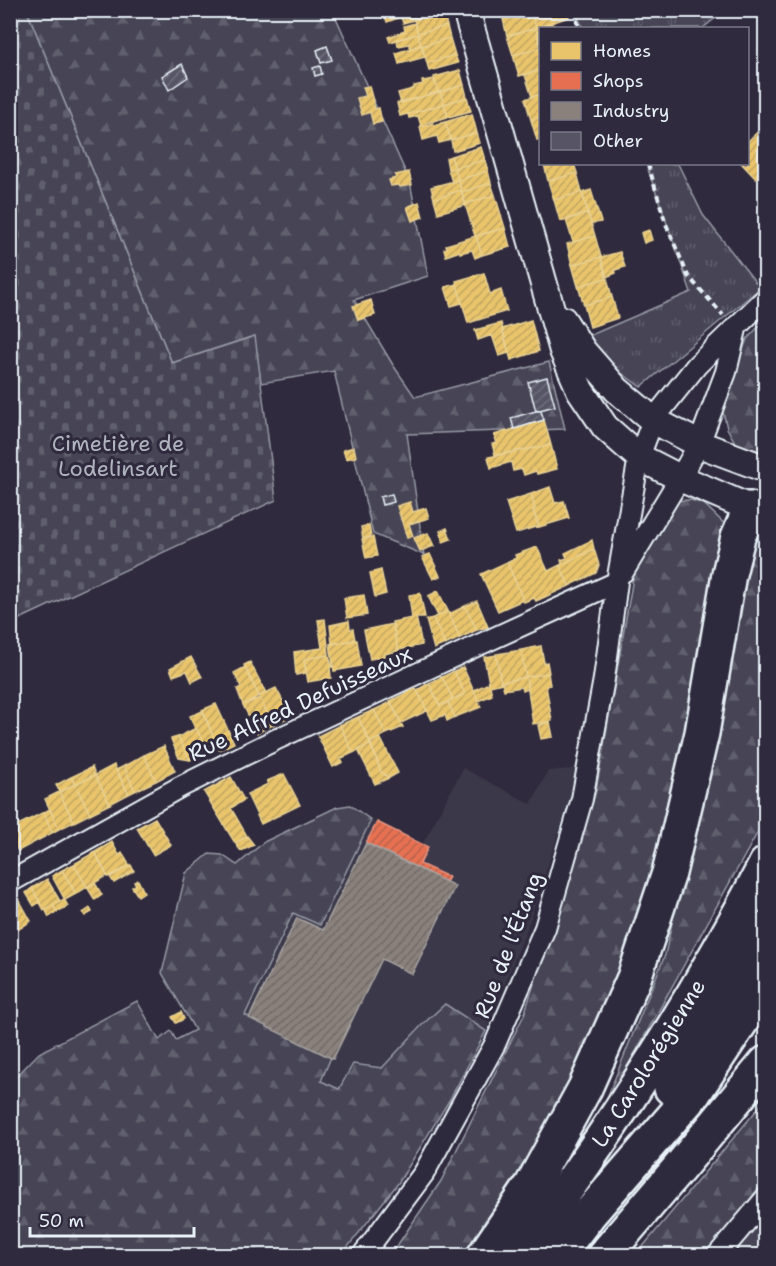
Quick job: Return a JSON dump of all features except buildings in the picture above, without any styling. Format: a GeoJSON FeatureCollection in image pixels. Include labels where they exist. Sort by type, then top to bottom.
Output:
{"type":"FeatureCollection","features":[{"type":"Feature","properties":{"kind":"highway"},"geometry":{"type":"LineString","coordinates":[[484,1256],[532,1185],[585,1088],[633,978],[669,873],[702,733],[729,574],[738,537],[760,508]]}},
{"type":"Feature","properties":{"kind":"highway","name":"La Carolorégienne"},"geometry":{"type":"LineString","coordinates":[[519,1256],[563,1196],[649,1066],[732,929],[765,864]]}},
{"type":"Feature","properties":{"kind":"highway","name":"La Carolorégienne"},"geometry":{"type":"LineString","coordinates":[[590,1213],[680,1075],[765,929]]}},
{"type":"Feature","properties":{"kind":"highway","name":"La Carolorégienne"},"geometry":{"type":"LineString","coordinates":[[557,1256],[590,1213],[694,1093],[765,984]]}},
{"type":"Feature","properties":{"kind":"highway"},"geometry":{"type":"LineString","coordinates":[[604,1256],[765,1063]]}},
{"type":"Feature","properties":{"kind":"street"},"geometry":{"type":"LineString","coordinates":[[466,10],[563,351],[580,390],[605,427],[639,457],[680,478],[760,508]]}},
{"type":"Feature","properties":{"kind":"street"},"geometry":{"type":"LineString","coordinates":[[547,295],[583,351],[617,390],[653,420],[699,444],[765,469]]}},
{"type":"Feature","properties":{"kind":"street","name":"Rue de l'Étang"},"geometry":{"type":"LineString","coordinates":[[362,1256],[430,1163],[495,1044],[545,928],[582,800],[604,679],[617,582],[639,457],[653,420],[697,365],[765,298]]}},
{"type":"Feature","properties":{"kind":"street","name":"Rue de l'Étang"},"geometry":{"type":"LineString","coordinates":[[617,582],[699,444],[726,372],[736,328]]}},
{"type":"Feature","properties":{"kind":"street","name":"Rue Alfred Defuisseaux"},"geometry":{"type":"LineString","coordinates":[[10,882],[180,787],[275,740],[617,582]]}},
{"type":"Feature","properties":{"kind":"street"},"geometry":{"type":"LineString","coordinates":[[717,1256],[765,1198]]}},
{"type":"Feature","properties":{"kind":"path"},"geometry":{"type":"LineString","coordinates":[[572,10],[580,27]]}},
{"type":"Feature","properties":{"kind":"path"},"geometry":{"type":"LineString","coordinates":[[648,165],[666,224],[688,276],[736,328]]}},
{"type":"Feature","properties":{"kind":"shaded area"},"geometry":{"type":"Polygon","coordinates":[[[463,768],[531,804],[548,771],[580,768],[527,929],[486,1031],[445,1005],[422,1025],[380,1071],[340,1089],[320,1081],[330,1058],[245,1015],[293,913],[320,925],[371,820],[422,845],[463,768]]]}},
{"type":"Feature","properties":{"kind":"green space"},"geometry":{"type":"Polygon","coordinates":[[[715,10],[718,16],[704,27],[583,27],[575,11],[715,10]]]}},
{"type":"Feature","properties":{"kind":"green space","name":"Cimetière de Lodelinsart"},"geometry":{"type":"Polygon","coordinates":[[[10,11],[27,11],[172,363],[255,336],[276,500],[11,623],[10,11]]]}},
{"type":"Feature","properties":{"kind":"green space"},"geometry":{"type":"Polygon","coordinates":[[[27,11],[333,11],[410,182],[428,276],[354,300],[415,397],[549,362],[565,429],[407,434],[424,555],[373,534],[334,371],[261,383],[254,336],[172,363],[27,11]]]}},
{"type":"Feature","properties":{"kind":"green space"},"geometry":{"type":"Polygon","coordinates":[[[646,165],[678,165],[703,215],[760,288],[641,387],[577,341],[691,292],[646,165]]]}},
{"type":"Feature","properties":{"kind":"green space"},"geometry":{"type":"Polygon","coordinates":[[[765,320],[765,453],[736,444],[727,428],[722,408],[747,339],[765,320]]]}},
{"type":"Feature","properties":{"kind":"green space"},"geometry":{"type":"Polygon","coordinates":[[[691,500],[704,504],[738,537],[765,541],[765,819],[598,1120],[665,955],[711,743],[563,1167],[501,1255],[390,1256],[441,1181],[524,1015],[596,791],[638,549],[666,501],[691,500]]]}},
{"type":"Feature","properties":{"kind":"green space"},"geometry":{"type":"Polygon","coordinates":[[[350,805],[371,820],[320,925],[293,913],[245,1015],[331,1057],[321,1081],[339,1089],[353,1064],[382,1068],[445,1004],[486,1031],[450,1099],[399,1182],[347,1248],[338,1255],[11,1255],[10,1083],[39,1053],[137,1001],[159,1040],[171,1031],[176,1040],[195,1030],[162,973],[186,873],[209,854],[222,855],[237,865],[264,842],[337,807],[350,805]]]}},
{"type":"Feature","properties":{"kind":"green space"},"geometry":{"type":"Polygon","coordinates":[[[765,1100],[765,1180],[707,1255],[635,1256],[765,1100]]]}},
{"type":"Feature","properties":{"kind":"green space"},"geometry":{"type":"Polygon","coordinates":[[[765,1211],[765,1255],[731,1255],[765,1211]]]}}]}
